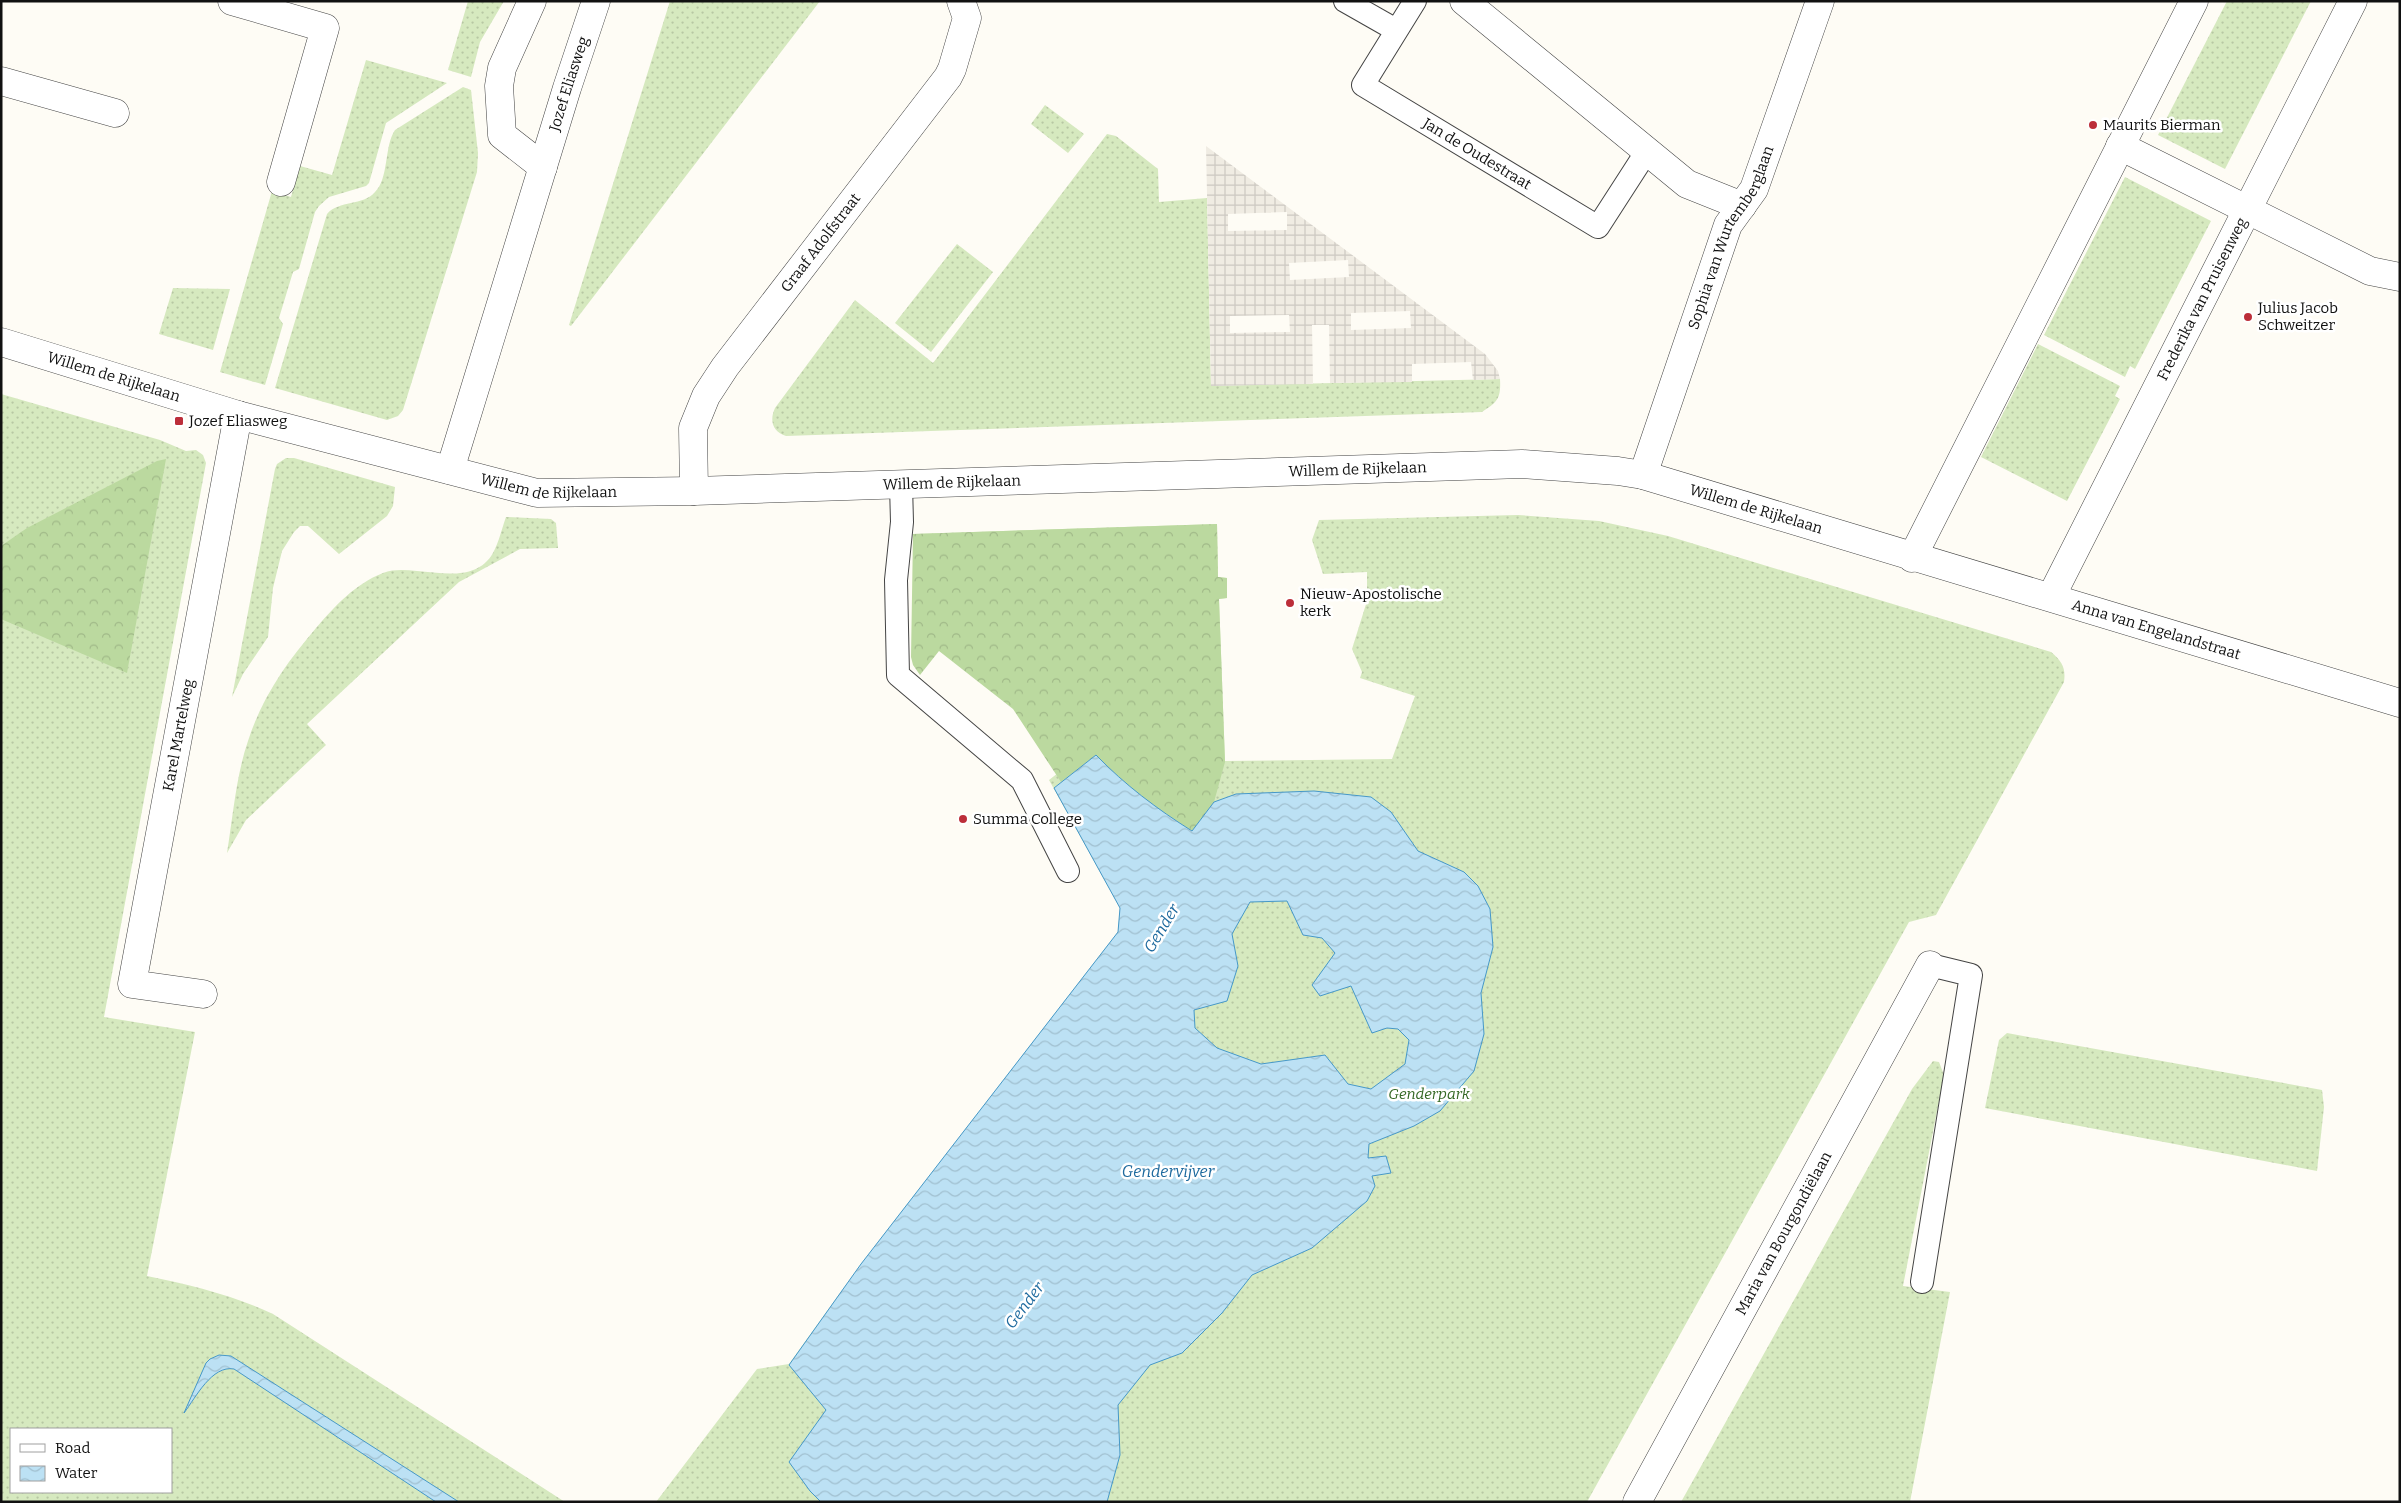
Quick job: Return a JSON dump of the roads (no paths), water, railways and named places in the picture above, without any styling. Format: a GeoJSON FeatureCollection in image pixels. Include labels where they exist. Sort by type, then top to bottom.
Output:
{"type":"FeatureCollection","features":[{"type":"Feature","properties":{"kind":"street"},"geometry":{"type":"LineString","coordinates":[[232,1],[325,28],[282,182]]}},
{"type":"Feature","properties":{"kind":"street"},"geometry":{"type":"LineString","coordinates":[[532,1],[508,53],[498,86],[502,135],[543,167]]}},
{"type":"Feature","properties":{"kind":"street","name":"Jozef Eliasweg"},"geometry":{"type":"LineString","coordinates":[[450,470],[596,1]]}},
{"type":"Feature","properties":{"kind":"street","name":"Graaf Adolfstraat"},"geometry":{"type":"LineString","coordinates":[[694,492],[693,428],[706,396],[725,367],[948,77],[966,18],[961,1]]}},
{"type":"Feature","properties":{"kind":"street"},"geometry":{"type":"LineString","coordinates":[[1464,1],[1687,184],[1742,206]]}},
{"type":"Feature","properties":{"kind":"street","name":"Sophia van Wurtemberglaan"},"geometry":{"type":"LineString","coordinates":[[1643,475],[1728,225],[1754,189],[1820,1]]}},
{"type":"Feature","properties":{"kind":"street"},"geometry":{"type":"LineString","coordinates":[[1912,558],[2194,1]]}},
{"type":"Feature","properties":{"kind":"street","name":"Frederika van Pruisenweg"},"geometry":{"type":"LineString","coordinates":[[2051,597],[2353,1]]}},
{"type":"Feature","properties":{"kind":"street"},"geometry":{"type":"LineString","coordinates":[[1,81],[115,113]]}},
{"type":"Feature","properties":{"kind":"street"},"geometry":{"type":"LineString","coordinates":[[2120,146],[2370,271],[2400,277]]}},
{"type":"Feature","properties":{"kind":"street","name":"Willem de Rijkelaan"},"geometry":{"type":"LineString","coordinates":[[1,342],[238,415],[537,493],[694,492],[1522,464],[1618,471],[1643,475],[1912,558]]}},
{"type":"Feature","properties":{"kind":"street","name":"Karel Martelweg"},"geometry":{"type":"LineString","coordinates":[[203,994],[132,984],[238,415]]}},
{"type":"Feature","properties":{"kind":"street","name":"Anna van Engelandstraat"},"geometry":{"type":"LineString","coordinates":[[1912,558],[2051,597],[2400,703]]}},
{"type":"Feature","properties":{"kind":"street","name":"Maria van Bourgondiëlaan"},"geometry":{"type":"LineString","coordinates":[[1638,1502],[1930,965]]}},
{"type":"Feature","properties":{"kind":"lane"},"geometry":{"type":"LineString","coordinates":[[1345,1],[1396,30]]}},
{"type":"Feature","properties":{"kind":"lane","name":"Jan de Oudestraat"},"geometry":{"type":"LineString","coordinates":[[1415,1],[1363,86],[1598,228],[1647,150]]}},
{"type":"Feature","properties":{"kind":"lane"},"geometry":{"type":"LineString","coordinates":[[901,485],[902,522],[896,580],[898,675],[1022,780],[1068,871]]}},
{"type":"Feature","properties":{"kind":"lane"},"geometry":{"type":"LineString","coordinates":[[1922,1282],[1970,975],[1930,965]]}},
{"type":"Feature","properties":{"kind":"water","name":"Gendervijver"},"geometry":{"type":"Polygon","coordinates":[[[1096,755],[1142,796],[1192,831],[1214,802],[1236,794],[1314,791],[1371,797],[1391,812],[1418,851],[1464,872],[1478,886],[1490,909],[1493,947],[1481,993],[1484,1034],[1474,1071],[1440,1111],[1414,1126],[1369,1144],[1368,1158],[1386,1156],[1391,1173],[1372,1176],[1375,1186],[1367,1201],[1312,1248],[1252,1275],[1222,1313],[1182,1353],[1150,1365],[1118,1405],[1120,1455],[1107,1502],[821,1502],[810,1491],[789,1462],[826,1410],[789,1365],[861,1264],[1118,932],[1120,908],[1054,788],[1096,755]],[[1287,901],[1250,902],[1232,934],[1238,966],[1227,1001],[1194,1010],[1195,1028],[1217,1048],[1261,1064],[1325,1055],[1348,1084],[1371,1089],[1405,1064],[1409,1040],[1398,1029],[1387,1028],[1372,1033],[1351,986],[1320,996],[1312,985],[1335,953],[1322,938],[1303,935],[1287,901]]]}},
{"type":"Feature","properties":{"kind":"water"},"geometry":{"type":"Polygon","coordinates":[[[219,1355],[231,1356],[459,1502],[436,1502],[234,1369],[226,1369],[212,1377],[199,1391],[184,1413],[206,1363],[219,1355]]]}},
{"type":"Feature","properties":{"kind":"place","name":"Maurits Bierman"},"geometry":{"type":"Point","coordinates":[2093,125]}},
{"type":"Feature","properties":{"kind":"place","name":"Julius Jacob Schweitzer"},"geometry":{"type":"Point","coordinates":[2248,317]}},
{"type":"Feature","properties":{"kind":"place","name":"Jozef Eliasweg"},"geometry":{"type":"Point","coordinates":[179,421]}},
{"type":"Feature","properties":{"kind":"place","name":"Nieuw-Apostolische kerk"},"geometry":{"type":"Point","coordinates":[1290,603]}},
{"type":"Feature","properties":{"kind":"place","name":"Summa College"},"geometry":{"type":"Point","coordinates":[963,819]}},
{"type":"Feature","properties":{"kind":"water label","name":"Gender"},"geometry":{"type":"Point","coordinates":[1161,928]}},
{"type":"Feature","properties":{"kind":"water label","name":"Gender"},"geometry":{"type":"Point","coordinates":[1024,1305]}},
{"type":"Feature","properties":{"kind":"park label","name":"Genderpark"},"geometry":{"type":"Point","coordinates":[1429,1094]}}]}
